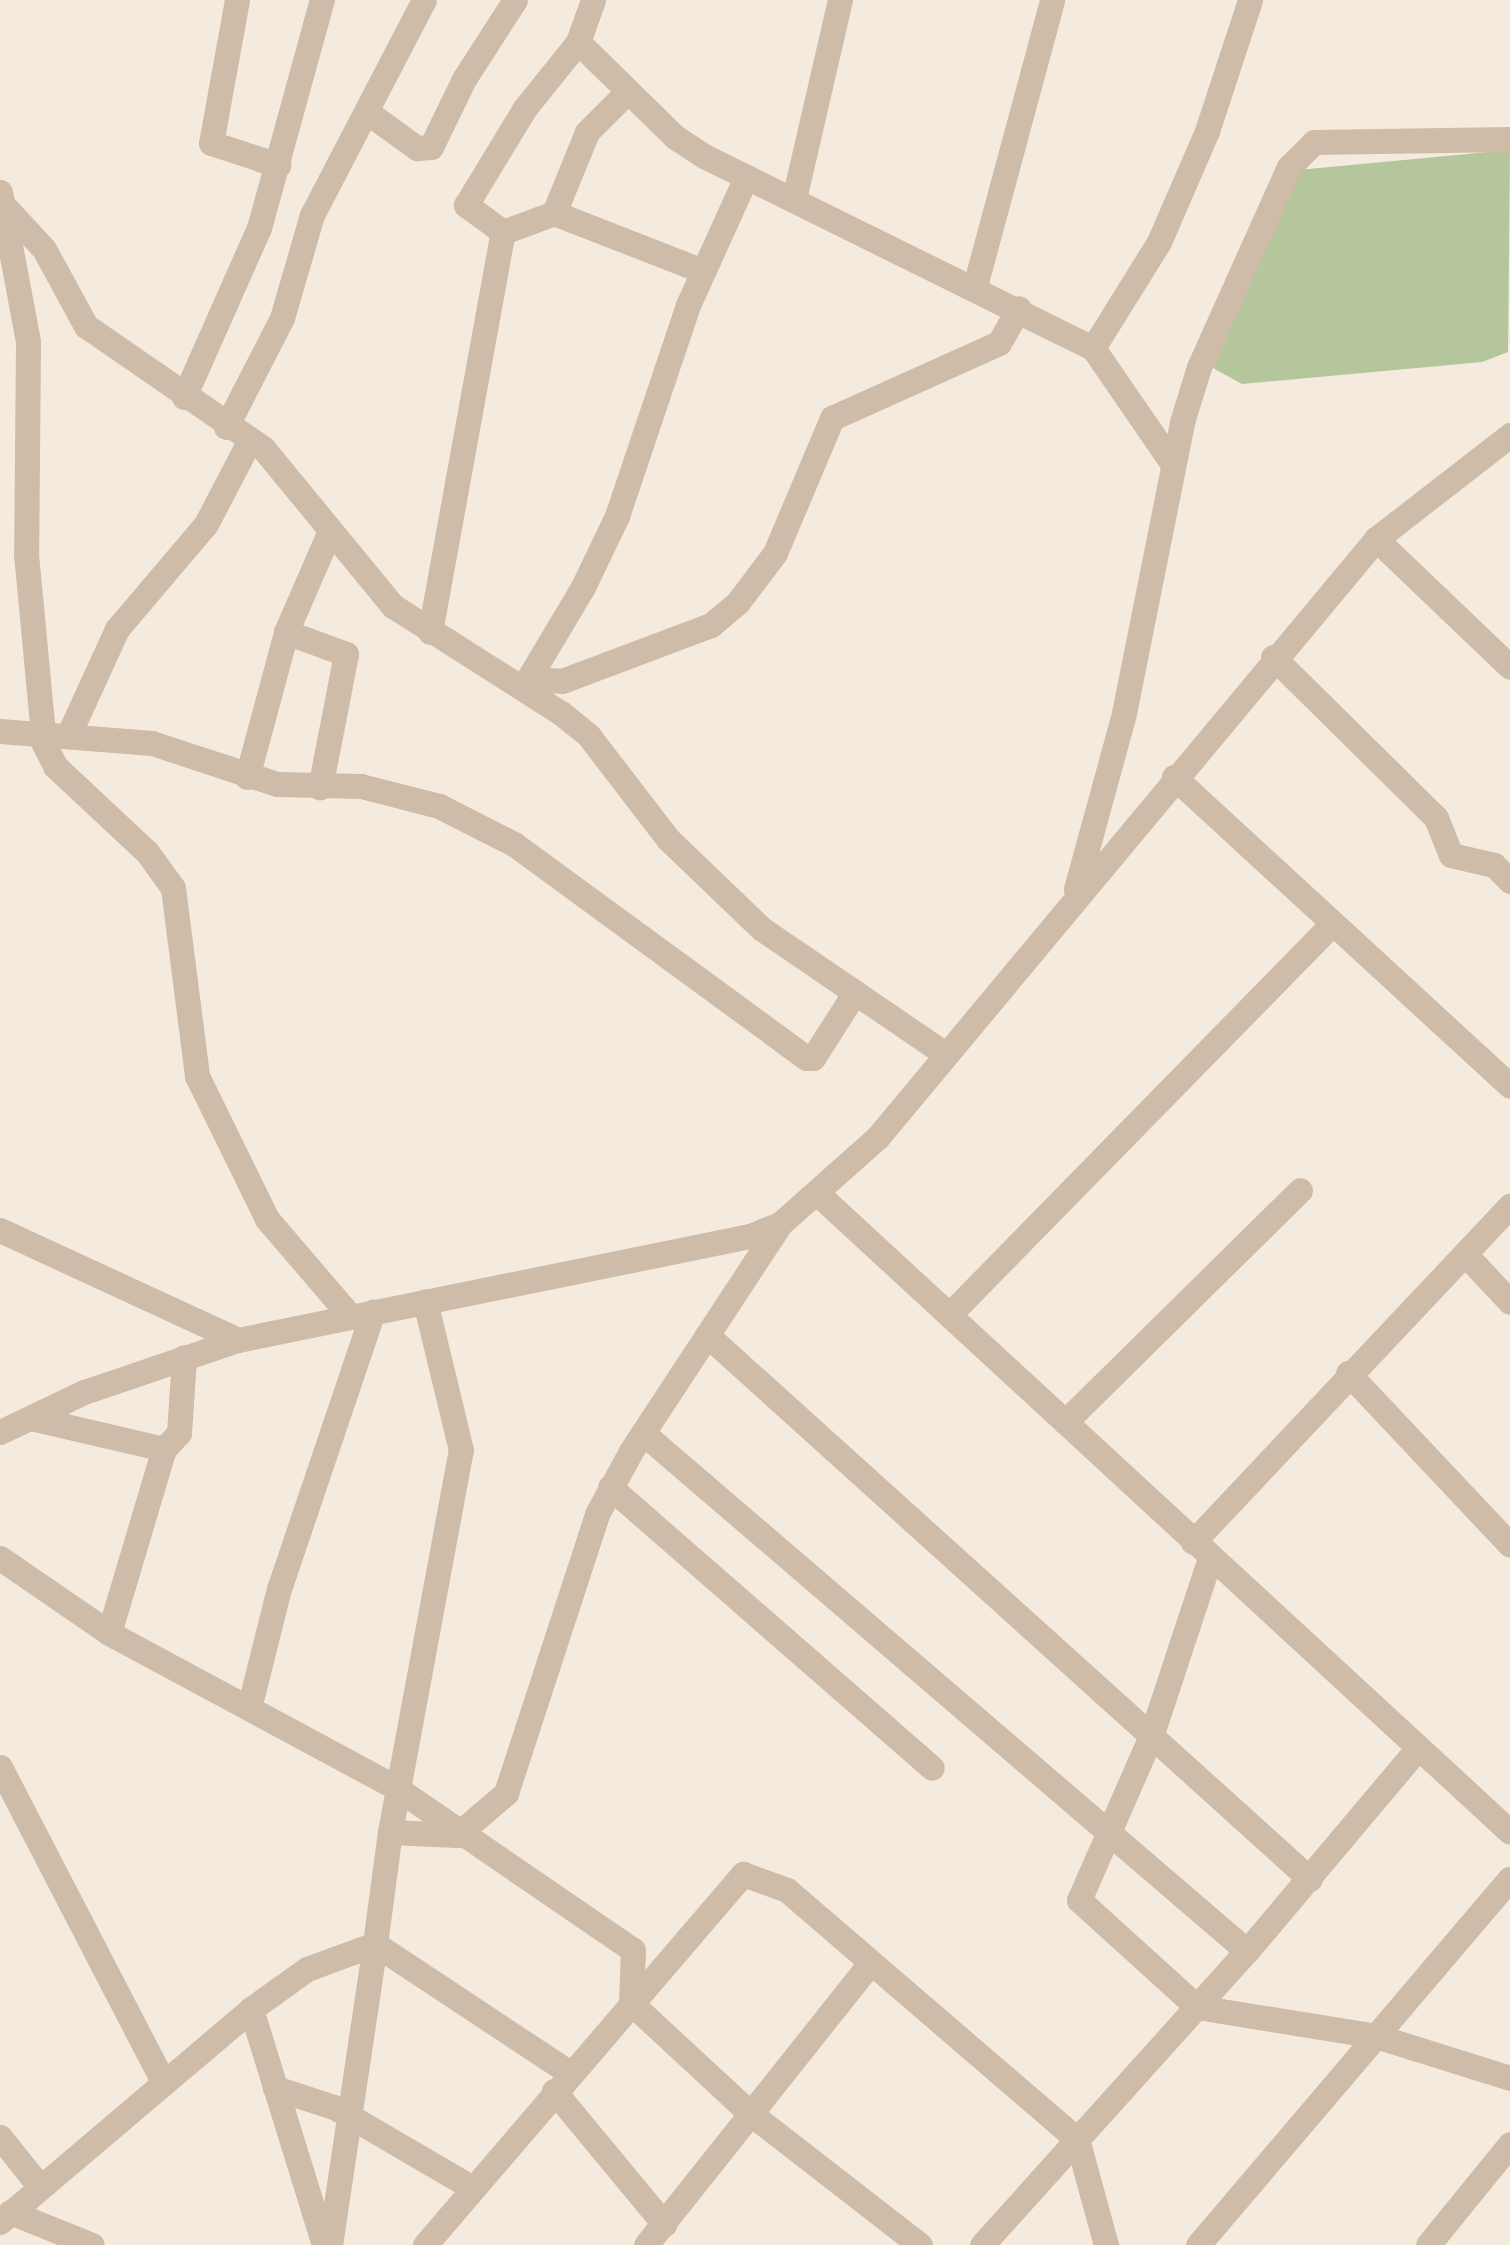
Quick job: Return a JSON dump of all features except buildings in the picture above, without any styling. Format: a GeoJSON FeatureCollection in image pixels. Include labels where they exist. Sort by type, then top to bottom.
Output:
{"type":"FeatureCollection","features":[{"type":"Feature","properties":{"kind":"street"},"geometry":{"type":"LineString","coordinates":[[237,0],[211,143],[278,165]]}},
{"type":"Feature","properties":{"kind":"street"},"geometry":{"type":"LineString","coordinates":[[184,397],[259,228],[322,0]]}},
{"type":"Feature","properties":{"kind":"street"},"geometry":{"type":"LineString","coordinates":[[226,426],[282,318],[312,216],[424,0]]}},
{"type":"Feature","properties":{"kind":"street"},"geometry":{"type":"LineString","coordinates":[[367,112],[417,148],[431,147],[464,79],[516,0]]}},
{"type":"Feature","properties":{"kind":"street"},"geometry":{"type":"LineString","coordinates":[[504,232],[466,205],[525,108],[578,42],[593,0]]}},
{"type":"Feature","properties":{"kind":"street"},"geometry":{"type":"LineString","coordinates":[[794,200],[840,0]]}},
{"type":"Feature","properties":{"kind":"street"},"geometry":{"type":"LineString","coordinates":[[975,286],[1052,0]]}},
{"type":"Feature","properties":{"kind":"street"},"geometry":{"type":"LineString","coordinates":[[1093,348],[1159,242],[1207,132],[1250,0]]}},
{"type":"Feature","properties":{"kind":"street"},"geometry":{"type":"LineString","coordinates":[[578,42],[675,137],[746,177],[1020,308],[1093,348],[1172,463]]}},
{"type":"Feature","properties":{"kind":"street"},"geometry":{"type":"LineString","coordinates":[[554,213],[587,132],[628,90]]}},
{"type":"Feature","properties":{"kind":"street"},"geometry":{"type":"LineString","coordinates":[[1074,898],[1124,712],[1172,463],[1200,367],[1302,150],[1314,142],[1510,139]]}},
{"type":"Feature","properties":{"kind":"street"},"geometry":{"type":"LineString","coordinates":[[526,682],[617,516],[703,271],[746,177]]}},
{"type":"Feature","properties":{"kind":"street"},"geometry":{"type":"LineString","coordinates":[[4,200],[44,249],[86,326],[273,460],[363,578],[430,632],[526,682],[588,736],[668,839],[762,929],[944,1053]]}},
{"type":"Feature","properties":{"kind":"street"},"geometry":{"type":"LineString","coordinates":[[4,200],[28,342],[26,554],[41,734],[55,766],[147,852],[174,888],[198,1076],[267,1219],[362,1313]]}},
{"type":"Feature","properties":{"kind":"street"},"geometry":{"type":"LineString","coordinates":[[504,232],[554,213],[703,271]]}},
{"type":"Feature","properties":{"kind":"street"},"geometry":{"type":"LineString","coordinates":[[430,632],[504,232]]}},
{"type":"Feature","properties":{"kind":"street"},"geometry":{"type":"LineString","coordinates":[[526,682],[562,681],[711,625],[774,554],[832,418],[999,343],[1020,308]]}},
{"type":"Feature","properties":{"kind":"street"},"geometry":{"type":"LineString","coordinates":[[0,1432],[184,1357],[238,1340],[750,1236],[780,1224],[877,1138],[944,1053],[1376,540],[1510,435]]}},
{"type":"Feature","properties":{"kind":"street"},"geometry":{"type":"LineString","coordinates":[[68,736],[117,628],[206,524],[250,440]]}},
{"type":"Feature","properties":{"kind":"street"},"geometry":{"type":"LineString","coordinates":[[248,777],[286,632],[329,533]]}},
{"type":"Feature","properties":{"kind":"street"},"geometry":{"type":"LineString","coordinates":[[1376,540],[1510,668]]}},
{"type":"Feature","properties":{"kind":"street"},"geometry":{"type":"LineString","coordinates":[[286,632],[346,654],[320,788]]}},
{"type":"Feature","properties":{"kind":"street"},"geometry":{"type":"LineString","coordinates":[[1274,658],[1436,818],[1451,855],[1494,865],[1510,880]]}},
{"type":"Feature","properties":{"kind":"street"},"geometry":{"type":"LineString","coordinates":[[0,730],[152,743],[248,777],[320,788],[393,792],[477,824],[806,1058],[813,1058],[854,992]]}},
{"type":"Feature","properties":{"kind":"street"},"geometry":{"type":"LineString","coordinates":[[1174,778],[1510,1086]]}},
{"type":"Feature","properties":{"kind":"street"},"geometry":{"type":"LineString","coordinates":[[950,1314],[1333,923]]}},
{"type":"Feature","properties":{"kind":"street"},"geometry":{"type":"LineString","coordinates":[[1065,1422],[1300,1190]]}},
{"type":"Feature","properties":{"kind":"street"},"geometry":{"type":"LineString","coordinates":[[818,1194],[1510,1832]]}},
{"type":"Feature","properties":{"kind":"street"},"geometry":{"type":"LineString","coordinates":[[1510,1206],[1348,1373],[1202,1550],[1151,1736],[1078,1900],[1197,2007],[1376,2036],[1510,2078]]}},
{"type":"Feature","properties":{"kind":"street"},"geometry":{"type":"LineString","coordinates":[[390,1832],[457,1835],[506,1793],[610,1487],[780,1224]]}},
{"type":"Feature","properties":{"kind":"street"},"geometry":{"type":"LineString","coordinates":[[0,1230],[238,1340]]}},
{"type":"Feature","properties":{"kind":"street"},"geometry":{"type":"LineString","coordinates":[[1466,1255],[1510,1302]]}},
{"type":"Feature","properties":{"kind":"street"},"geometry":{"type":"LineString","coordinates":[[323,2243],[350,2116],[396,1787],[460,1450],[425,1301]]}},
{"type":"Feature","properties":{"kind":"street"},"geometry":{"type":"LineString","coordinates":[[250,1708],[278,1589],[362,1313]]}},
{"type":"Feature","properties":{"kind":"street"},"geometry":{"type":"LineString","coordinates":[[707,1334],[1310,1879]]}},
{"type":"Feature","properties":{"kind":"street"},"geometry":{"type":"LineString","coordinates":[[110,1633],[164,1449],[178,1433],[184,1357]]}},
{"type":"Feature","properties":{"kind":"street"},"geometry":{"type":"LineString","coordinates":[[1348,1373],[1510,1545]]}},
{"type":"Feature","properties":{"kind":"street"},"geometry":{"type":"LineString","coordinates":[[31,1418],[164,1449]]}},
{"type":"Feature","properties":{"kind":"street"},"geometry":{"type":"LineString","coordinates":[[642,1433],[1247,1950]]}},
{"type":"Feature","properties":{"kind":"street"},"geometry":{"type":"LineString","coordinates":[[610,1487],[932,1768]]}},
{"type":"Feature","properties":{"kind":"street"},"geometry":{"type":"LineString","coordinates":[[0,1558],[110,1633],[396,1787],[457,1835],[531,1876],[633,1950],[632,2003],[751,2114],[920,2245]]}},
{"type":"Feature","properties":{"kind":"street"},"geometry":{"type":"LineString","coordinates":[[982,2245],[1310,1879],[1417,1750]]}},
{"type":"Feature","properties":{"kind":"street"},"geometry":{"type":"LineString","coordinates":[[0,1768],[164,2083]]}},
{"type":"Feature","properties":{"kind":"street"},"geometry":{"type":"LineString","coordinates":[[425,2245],[743,1874],[787,1890],[868,1966],[1078,2139],[1106,2245]]}},
{"type":"Feature","properties":{"kind":"street"},"geometry":{"type":"LineString","coordinates":[[1198,2245],[1510,1879]]}},
{"type":"Feature","properties":{"kind":"street"},"geometry":{"type":"LineString","coordinates":[[5,2217],[251,2010],[306,1969],[375,1944]]}},
{"type":"Feature","properties":{"kind":"street"},"geometry":{"type":"LineString","coordinates":[[375,1944],[562,2082],[653,2239],[868,1966]]}},
{"type":"Feature","properties":{"kind":"street"},"geometry":{"type":"LineString","coordinates":[[251,2010],[323,2243]]}},
{"type":"Feature","properties":{"kind":"street"},"geometry":{"type":"LineString","coordinates":[[275,2088],[350,2116],[471,2187]]}},
{"type":"Feature","properties":{"kind":"street"},"geometry":{"type":"LineString","coordinates":[[0,2138],[40,2187]]}},
{"type":"Feature","properties":{"kind":"street"},"geometry":{"type":"LineString","coordinates":[[1442,2240],[1510,2144]]}},
{"type":"Feature","properties":{"kind":"street"},"geometry":{"type":"LineString","coordinates":[[5,2217],[92,2245]]}},
{"type":"Feature","properties":{"kind":"green space"},"geometry":{"type":"Polygon","coordinates":[[[1510,150],[1508,352],[1482,362],[1242,384],[1213,368],[1298,170],[1510,150]]]}}]}
